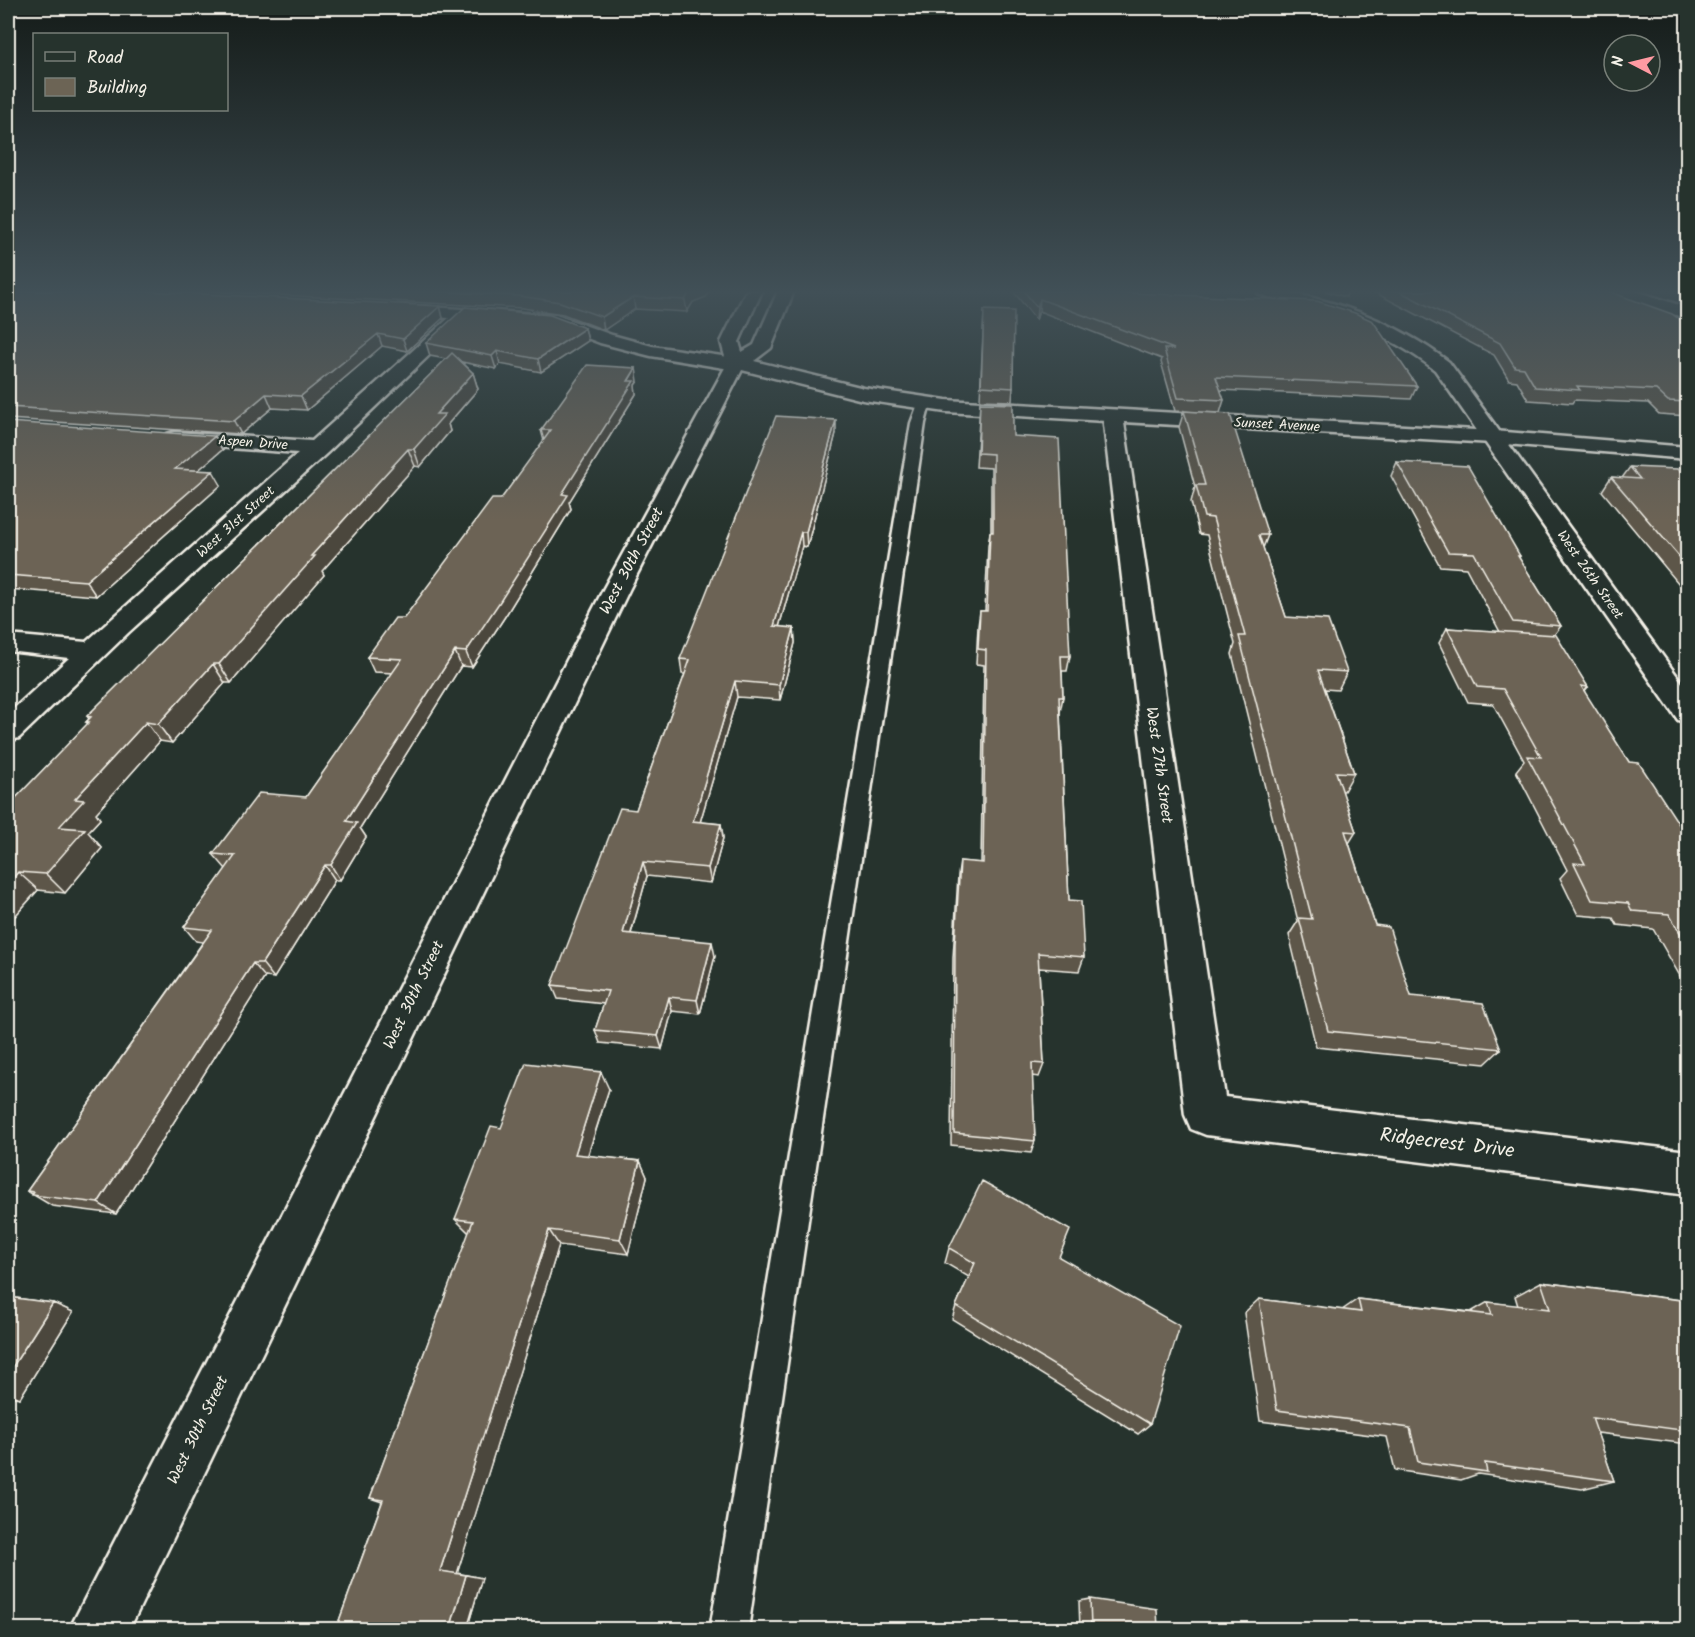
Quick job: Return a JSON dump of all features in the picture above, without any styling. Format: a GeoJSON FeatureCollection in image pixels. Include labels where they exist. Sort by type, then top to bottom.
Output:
{"type":"FeatureCollection","features":[{"type":"Feature","properties":{"kind":"street","name":"West 31st Street"},"geometry":{"type":"LineString","coordinates":[[8,731],[91,651],[319,448],[405,367]]}},
{"type":"Feature","properties":{"kind":"street","name":"West 30th Street"},"geometry":{"type":"LineString","coordinates":[[98,1629],[612,599],[734,367]]}},
{"type":"Feature","properties":{"kind":"street","name":"Sunset Avenue"},"geometry":{"type":"LineString","coordinates":[[759,367],[862,394],[924,404],[1493,437],[1688,453]]}},
{"type":"Feature","properties":{"kind":"street","name":"West 26th Street"},"geometry":{"type":"LineString","coordinates":[[1443,367],[1688,712]]}},
{"type":"Feature","properties":{"kind":"street","name":"West 27th Street"},"geometry":{"type":"LineString","coordinates":[[1113,416],[1206,1115]]}},
{"type":"Feature","properties":{"kind":"street","name":"Aspen Drive"},"geometry":{"type":"LineString","coordinates":[[158,437],[319,448]]}},
{"type":"Feature","properties":{"kind":"street"},"geometry":{"type":"LineString","coordinates":[[8,643],[91,651]]}},
{"type":"Feature","properties":{"kind":"street","name":"Ridgecrest Drive"},"geometry":{"type":"LineString","coordinates":[[1206,1115],[1688,1173]]}},
{"type":"Feature","properties":{"kind":"lane"},"geometry":{"type":"LineString","coordinates":[[729,1629],[916,435],[924,404]]}},
{"type":"Feature","properties":{"kind":"building"},"geometry":{"type":"Polygon","coordinates":[[[8,367],[337,367],[301,396],[266,394],[234,421],[8,407],[8,367]]]}},
{"type":"Feature","properties":{"kind":"building"},"geometry":{"type":"Polygon","coordinates":[[[438,367],[467,367],[473,373],[436,414],[445,414],[414,449],[408,449],[311,556],[315,556],[219,664],[213,664],[158,724],[146,722],[75,799],[84,800],[59,827],[85,829],[46,874],[18,872],[8,884],[8,806],[89,722],[86,722],[91,717],[87,716],[438,367]]]}},
{"type":"Feature","properties":{"kind":"building"},"geometry":{"type":"Polygon","coordinates":[[[585,367],[636,368],[628,381],[634,381],[562,494],[568,495],[501,600],[466,652],[455,651],[346,821],[357,823],[331,865],[325,865],[262,963],[253,963],[98,1203],[32,1195],[34,1192],[27,1191],[212,930],[184,927],[235,856],[213,854],[259,793],[306,797],[402,659],[367,657],[395,618],[404,618],[492,499],[501,499],[551,430],[541,430],[585,367]]]}},
{"type":"Feature","properties":{"kind":"building"},"geometry":{"type":"Polygon","coordinates":[[[982,367],[1013,367],[1013,388],[981,386],[982,367]]]}},
{"type":"Feature","properties":{"kind":"building"},"geometry":{"type":"Polygon","coordinates":[[[1169,367],[1404,367],[1417,386],[1216,377],[1224,400],[1178,398],[1169,367]]]}},
{"type":"Feature","properties":{"kind":"building"},"geometry":{"type":"Polygon","coordinates":[[[1519,367],[1688,367],[1688,402],[1668,401],[1656,390],[1577,386],[1580,390],[1535,387],[1524,368],[1519,367]]]}},
{"type":"Feature","properties":{"kind":"building"},"geometry":{"type":"Polygon","coordinates":[[[980,403],[1013,404],[1013,436],[1059,439],[1070,656],[1061,656],[1063,697],[1059,697],[1069,900],[1081,901],[1084,957],[1038,953],[1044,1064],[1032,1063],[1035,1141],[954,1133],[955,944],[960,861],[983,863],[986,650],[978,649],[980,611],[987,611],[990,532],[993,532],[993,454],[978,453],[980,403]]]}},
{"type":"Feature","properties":{"kind":"building"},"geometry":{"type":"Polygon","coordinates":[[[1184,411],[1230,414],[1268,535],[1259,535],[1286,617],[1328,620],[1347,672],[1318,670],[1354,773],[1336,772],[1356,832],[1345,831],[1375,925],[1389,927],[1411,996],[1483,1003],[1501,1049],[1328,1031],[1299,918],[1312,919],[1239,636],[1245,636],[1213,518],[1204,517],[1196,485],[1205,485],[1184,411]]]}},
{"type":"Feature","properties":{"kind":"building"},"geometry":{"type":"Polygon","coordinates":[[[776,416],[836,420],[806,532],[801,532],[774,626],[794,628],[779,685],[735,681],[693,821],[721,824],[708,868],[643,862],[623,933],[712,942],[697,1000],[669,997],[658,1036],[595,1030],[608,991],[552,985],[620,808],[636,810],[690,660],[680,659],[776,416]]]}},
{"type":"Feature","properties":{"kind":"building"},"geometry":{"type":"Polygon","coordinates":[[[8,422],[215,436],[175,469],[213,471],[86,581],[8,575],[8,422]]]}},
{"type":"Feature","properties":{"kind":"building"},"geometry":{"type":"Polygon","coordinates":[[[1397,462],[1468,466],[1520,556],[1518,556],[1561,626],[1513,622],[1474,553],[1448,552],[1397,462]]]}},
{"type":"Feature","properties":{"kind":"building"},"geometry":{"type":"Polygon","coordinates":[[[1630,467],[1678,469],[1688,479],[1688,567],[1611,477],[1640,479],[1630,467]]]}},
{"type":"Feature","properties":{"kind":"building"},"geometry":{"type":"Polygon","coordinates":[[[1447,628],[1556,635],[1588,687],[1581,686],[1629,762],[1639,763],[1688,838],[1688,946],[1669,914],[1632,911],[1628,903],[1592,900],[1574,863],[1585,864],[1527,756],[1541,757],[1503,689],[1477,687],[1447,628]]]}},
{"type":"Feature","properties":{"kind":"building"},"geometry":{"type":"Polygon","coordinates":[[[526,1063],[601,1072],[575,1154],[640,1161],[620,1239],[549,1230],[440,1571],[466,1575],[450,1629],[336,1629],[383,1500],[370,1498],[473,1221],[455,1219],[491,1126],[501,1128],[526,1063]]]}},
{"type":"Feature","properties":{"kind":"building"},"geometry":{"type":"Polygon","coordinates":[[[982,1181],[1070,1230],[1059,1257],[1180,1326],[1150,1424],[956,1306],[975,1263],[949,1248],[982,1181]]]}},
{"type":"Feature","properties":{"kind":"building"},"geometry":{"type":"Polygon","coordinates":[[[1541,1282],[1688,1301],[1688,1431],[1592,1418],[1614,1481],[1485,1463],[1487,1472],[1418,1462],[1410,1428],[1277,1410],[1259,1299],[1361,1312],[1358,1299],[1492,1315],[1488,1302],[1550,1309],[1541,1282]]]}},
{"type":"Feature","properties":{"kind":"building"},"geometry":{"type":"Polygon","coordinates":[[[8,1297],[53,1303],[8,1374],[8,1297]]]}},
{"type":"Feature","properties":{"kind":"building"},"geometry":{"type":"Polygon","coordinates":[[[1090,1599],[1157,1609],[1158,1629],[1091,1629],[1090,1599]]]}},
{"type":"Feature","properties":{"kind":"building"},"geometry":{"type":"Polygon","coordinates":[[[817,1626],[838,1629],[816,1629],[817,1626]]]}}]}
